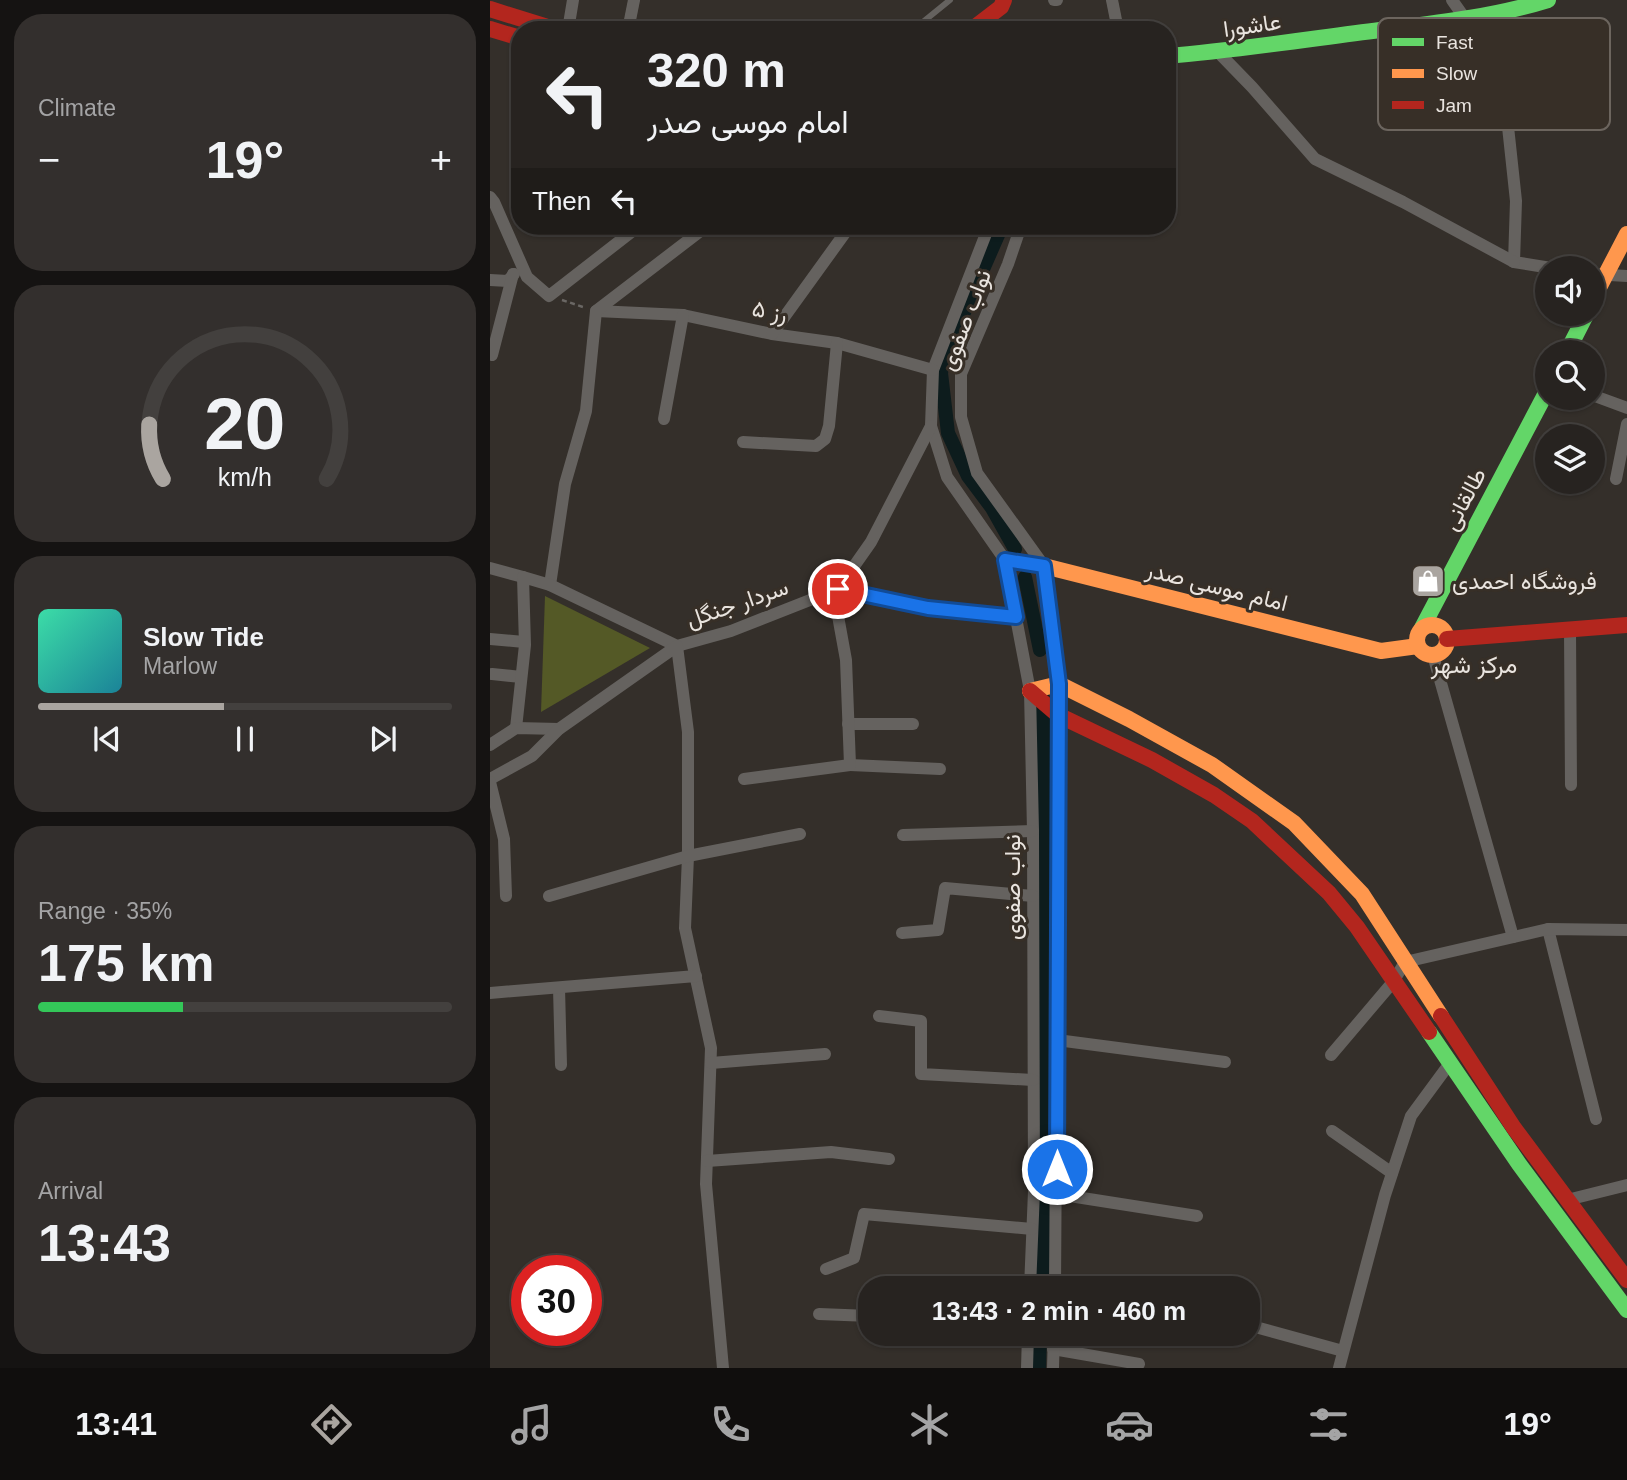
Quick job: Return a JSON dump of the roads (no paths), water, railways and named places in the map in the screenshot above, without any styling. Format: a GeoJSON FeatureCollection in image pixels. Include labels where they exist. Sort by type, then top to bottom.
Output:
{"type":"FeatureCollection","features":[{"type":"Feature","properties":{"kind":"street"},"geometry":{"type":"LineString","coordinates":[[569,21],[572,0]]}},
{"type":"Feature","properties":{"kind":"street"},"geometry":{"type":"LineString","coordinates":[[630,21],[635,0]]}},
{"type":"Feature","properties":{"kind":"street"},"geometry":{"type":"LineString","coordinates":[[983,21],[1001,7],[1004,0]]}},
{"type":"Feature","properties":{"kind":"street"},"geometry":{"type":"LineString","coordinates":[[1112,0],[1116,21]]}},
{"type":"Feature","properties":{"kind":"street"},"geometry":{"type":"LineString","coordinates":[[1452,0],[1464,18]]}},
{"type":"Feature","properties":{"kind":"street","name":"عاشورا"},"geometry":{"type":"LineString","coordinates":[[1470,18],[1548,0]]}},
{"type":"Feature","properties":{"kind":"street"},"geometry":{"type":"LineString","coordinates":[[490,9],[528,21]]}},
{"type":"Feature","properties":{"kind":"street"},"geometry":{"type":"LineString","coordinates":[[490,29],[511,35]]}},
{"type":"Feature","properties":{"kind":"street","name":"عاشورا"},"geometry":{"type":"LineString","coordinates":[[1176,55],[1378,31]]}},
{"type":"Feature","properties":{"kind":"street"},"geometry":{"type":"LineString","coordinates":[[1218,52],[1315,159],[1403,202],[1514,262],[1535,265]]}},
{"type":"Feature","properties":{"kind":"street"},"geometry":{"type":"LineString","coordinates":[[1509,130],[1515,187],[1514,262]]}},
{"type":"Feature","properties":{"kind":"street"},"geometry":{"type":"LineString","coordinates":[[490,197],[495,202],[527,277],[550,296],[628,235]]}},
{"type":"Feature","properties":{"kind":"street"},"geometry":{"type":"LineString","coordinates":[[1605,266],[1627,234]]}},
{"type":"Feature","properties":{"kind":"street"},"geometry":{"type":"LineString","coordinates":[[550,585],[565,484],[586,411],[596,311],[696,235]]}},
{"type":"Feature","properties":{"kind":"street"},"geometry":{"type":"LineString","coordinates":[[772,334],[844,235]]}},
{"type":"Feature","properties":{"kind":"street","name":"نواب صفوی"},"geometry":{"type":"LineString","coordinates":[[986,235],[933,370],[931,426],[947,477],[1005,560],[1030,691],[1033,831],[1030,1276]]}},
{"type":"Feature","properties":{"kind":"street","name":"نواب صفوی"},"geometry":{"type":"LineString","coordinates":[[1018,235],[961,374],[961,417],[977,473],[1044,566],[1059,684],[1055,1276]]}},
{"type":"Feature","properties":{"kind":"street"},"geometry":{"type":"LineString","coordinates":[[513,274],[527,277]]}},
{"type":"Feature","properties":{"kind":"street"},"geometry":{"type":"LineString","coordinates":[[490,280],[508,281],[513,274]]}},
{"type":"Feature","properties":{"kind":"street"},"geometry":{"type":"LineString","coordinates":[[492,355],[513,274]]}},
{"type":"Feature","properties":{"kind":"street"},"geometry":{"type":"LineString","coordinates":[[1605,275],[1627,276]]}},
{"type":"Feature","properties":{"kind":"street","name":"رز ۵"},"geometry":{"type":"LineString","coordinates":[[596,311],[683,315],[772,334],[837,343],[933,370]]}},
{"type":"Feature","properties":{"kind":"street"},"geometry":{"type":"LineString","coordinates":[[664,419],[683,315]]}},
{"type":"Feature","properties":{"kind":"street"},"geometry":{"type":"LineString","coordinates":[[743,442],[816,446],[825,439],[829,426],[837,343]]}},
{"type":"Feature","properties":{"kind":"street"},"geometry":{"type":"LineString","coordinates":[[1605,400],[1627,408]]}},
{"type":"Feature","properties":{"kind":"street","name":"طالقانی"},"geometry":{"type":"LineString","coordinates":[[1422,628],[1537,410]]}},
{"type":"Feature","properties":{"kind":"street"},"geometry":{"type":"LineString","coordinates":[[1616,479],[1627,424]]}},
{"type":"Feature","properties":{"kind":"street"},"geometry":{"type":"LineString","coordinates":[[850,765],[846,660],[838,616],[838,589],[871,542],[931,426]]}},
{"type":"Feature","properties":{"kind":"street","name":"امام موسی صدر"},"geometry":{"type":"LineString","coordinates":[[1005,560],[1044,566],[1381,650],[1418,646]]}},
{"type":"Feature","properties":{"kind":"street","name":"سردار جنگل"},"geometry":{"type":"LineString","coordinates":[[490,568],[550,585],[677,646]]}},
{"type":"Feature","properties":{"kind":"street"},"geometry":{"type":"LineString","coordinates":[[516,728],[524,642],[523,577]]}},
{"type":"Feature","properties":{"kind":"street"},"geometry":{"type":"LineString","coordinates":[[838,589],[928,608],[1016,617]]}},
{"type":"Feature","properties":{"kind":"street","name":"سردار جنگل"},"geometry":{"type":"LineString","coordinates":[[490,781],[533,756],[559,729],[677,646],[731,631],[838,589]]}},
{"type":"Feature","properties":{"kind":"street"},"geometry":{"type":"LineString","coordinates":[[1431,624],[1440,627],[1447,639],[1445,648],[1433,655],[1424,653],[1418,646],[1417,634],[1431,624]]}},
{"type":"Feature","properties":{"kind":"street"},"geometry":{"type":"LineString","coordinates":[[1447,639],[1627,625]]}},
{"type":"Feature","properties":{"kind":"street"},"geometry":{"type":"LineString","coordinates":[[1570,631],[1571,785]]}},
{"type":"Feature","properties":{"kind":"street"},"geometry":{"type":"LineString","coordinates":[[490,639],[524,642]]}},
{"type":"Feature","properties":{"kind":"street"},"geometry":{"type":"LineString","coordinates":[[677,646],[688,732],[685,928],[711,1048],[706,1184],[723,1368]]}},
{"type":"Feature","properties":{"kind":"street"},"geometry":{"type":"LineString","coordinates":[[1433,655],[1513,937]]}},
{"type":"Feature","properties":{"kind":"street"},"geometry":{"type":"LineString","coordinates":[[492,674],[521,677]]}},
{"type":"Feature","properties":{"kind":"street"},"geometry":{"type":"LineString","coordinates":[[1030,691],[1059,684],[1212,765],[1294,823],[1362,894],[1514,1128],[1627,1280]]}},
{"type":"Feature","properties":{"kind":"street"},"geometry":{"type":"LineString","coordinates":[[1030,691],[1058,715],[1152,760],[1214,794],[1252,821],[1329,893],[1357,927],[1519,1164],[1627,1310]]}},
{"type":"Feature","properties":{"kind":"street"},"geometry":{"type":"LineString","coordinates":[[848,724],[914,724]]}},
{"type":"Feature","properties":{"kind":"street"},"geometry":{"type":"LineString","coordinates":[[490,744],[516,728],[559,729]]}},
{"type":"Feature","properties":{"kind":"street"},"geometry":{"type":"LineString","coordinates":[[744,779],[850,765],[940,769]]}},
{"type":"Feature","properties":{"kind":"street"},"geometry":{"type":"LineString","coordinates":[[490,781],[504,839],[506,896]]}},
{"type":"Feature","properties":{"kind":"street"},"geometry":{"type":"LineString","coordinates":[[903,835],[1033,831]]}},
{"type":"Feature","properties":{"kind":"street"},"geometry":{"type":"LineString","coordinates":[[549,896],[688,856],[800,834]]}},
{"type":"Feature","properties":{"kind":"street"},"geometry":{"type":"LineString","coordinates":[[902,933],[938,930],[945,888],[1033,896]]}},
{"type":"Feature","properties":{"kind":"street"},"geometry":{"type":"LineString","coordinates":[[1548,929],[1595,1119]]}},
{"type":"Feature","properties":{"kind":"street"},"geometry":{"type":"LineString","coordinates":[[1331,1055],[1393,982],[1405,962],[1548,929],[1627,930]]}},
{"type":"Feature","properties":{"kind":"street"},"geometry":{"type":"LineString","coordinates":[[490,993],[696,976]]}},
{"type":"Feature","properties":{"kind":"street"},"geometry":{"type":"LineString","coordinates":[[559,988],[561,1065]]}},
{"type":"Feature","properties":{"kind":"street"},"geometry":{"type":"LineString","coordinates":[[879,1016],[922,1021],[921,1074],[1033,1080]]}},
{"type":"Feature","properties":{"kind":"street"},"geometry":{"type":"LineString","coordinates":[[1057,1041],[1225,1062]]}},
{"type":"Feature","properties":{"kind":"street"},"geometry":{"type":"LineString","coordinates":[[710,1063],[825,1054]]}},
{"type":"Feature","properties":{"kind":"street"},"geometry":{"type":"LineString","coordinates":[[1339,1368],[1392,1172],[1411,1116],[1450,1063]]}},
{"type":"Feature","properties":{"kind":"street"},"geometry":{"type":"LineString","coordinates":[[1332,1130],[1392,1172]]}},
{"type":"Feature","properties":{"kind":"street"},"geometry":{"type":"LineString","coordinates":[[707,1161],[831,1152],[888,1159]]}},
{"type":"Feature","properties":{"kind":"street"},"geometry":{"type":"LineString","coordinates":[[1567,1200],[1627,1185]]}},
{"type":"Feature","properties":{"kind":"street"},"geometry":{"type":"LineString","coordinates":[[1057,1194],[1197,1216]]}},
{"type":"Feature","properties":{"kind":"street"},"geometry":{"type":"LineString","coordinates":[[826,1269],[854,1258],[863,1214],[1032,1229]]}},
{"type":"Feature","properties":{"kind":"street"},"geometry":{"type":"LineString","coordinates":[[819,1314],[858,1316]]}},
{"type":"Feature","properties":{"kind":"street"},"geometry":{"type":"LineString","coordinates":[[1260,1328],[1343,1351]]}},
{"type":"Feature","properties":{"kind":"street"},"geometry":{"type":"LineString","coordinates":[[1027,1368],[1028,1346]]}},
{"type":"Feature","properties":{"kind":"street"},"geometry":{"type":"LineString","coordinates":[[1053,1346],[1053,1368]]}},
{"type":"Feature","properties":{"kind":"street"},"geometry":{"type":"LineString","coordinates":[[1053,1349],[1139,1364]]}},
{"type":"Feature","properties":{"kind":"lane"},"geometry":{"type":"LineString","coordinates":[[924,21],[950,0]]}},
{"type":"Feature","properties":{"kind":"waterway"},"geometry":{"type":"LineString","coordinates":[[998,235],[944,358],[941,373],[948,433],[968,476],[992,508],[1015,549]]}},
{"type":"Feature","properties":{"kind":"waterway"},"geometry":{"type":"LineString","coordinates":[[1025,577],[1040,650]]}},
{"type":"Feature","properties":{"kind":"waterway"},"geometry":{"type":"LineString","coordinates":[[1042,1276],[1045,1193],[1043,699]]}},
{"type":"Feature","properties":{"kind":"waterway"},"geometry":{"type":"LineString","coordinates":[[1039,1368],[1040,1346]]}},
{"type":"Feature","properties":{"kind":"place","name":"فروشگاه احمدی"},"geometry":{"type":"Point","coordinates":[1428,581]}},
{"type":"Feature","properties":{"kind":"district","name":"مرکز شهر"},"geometry":{"type":"Point","coordinates":[1474,664]}}]}
